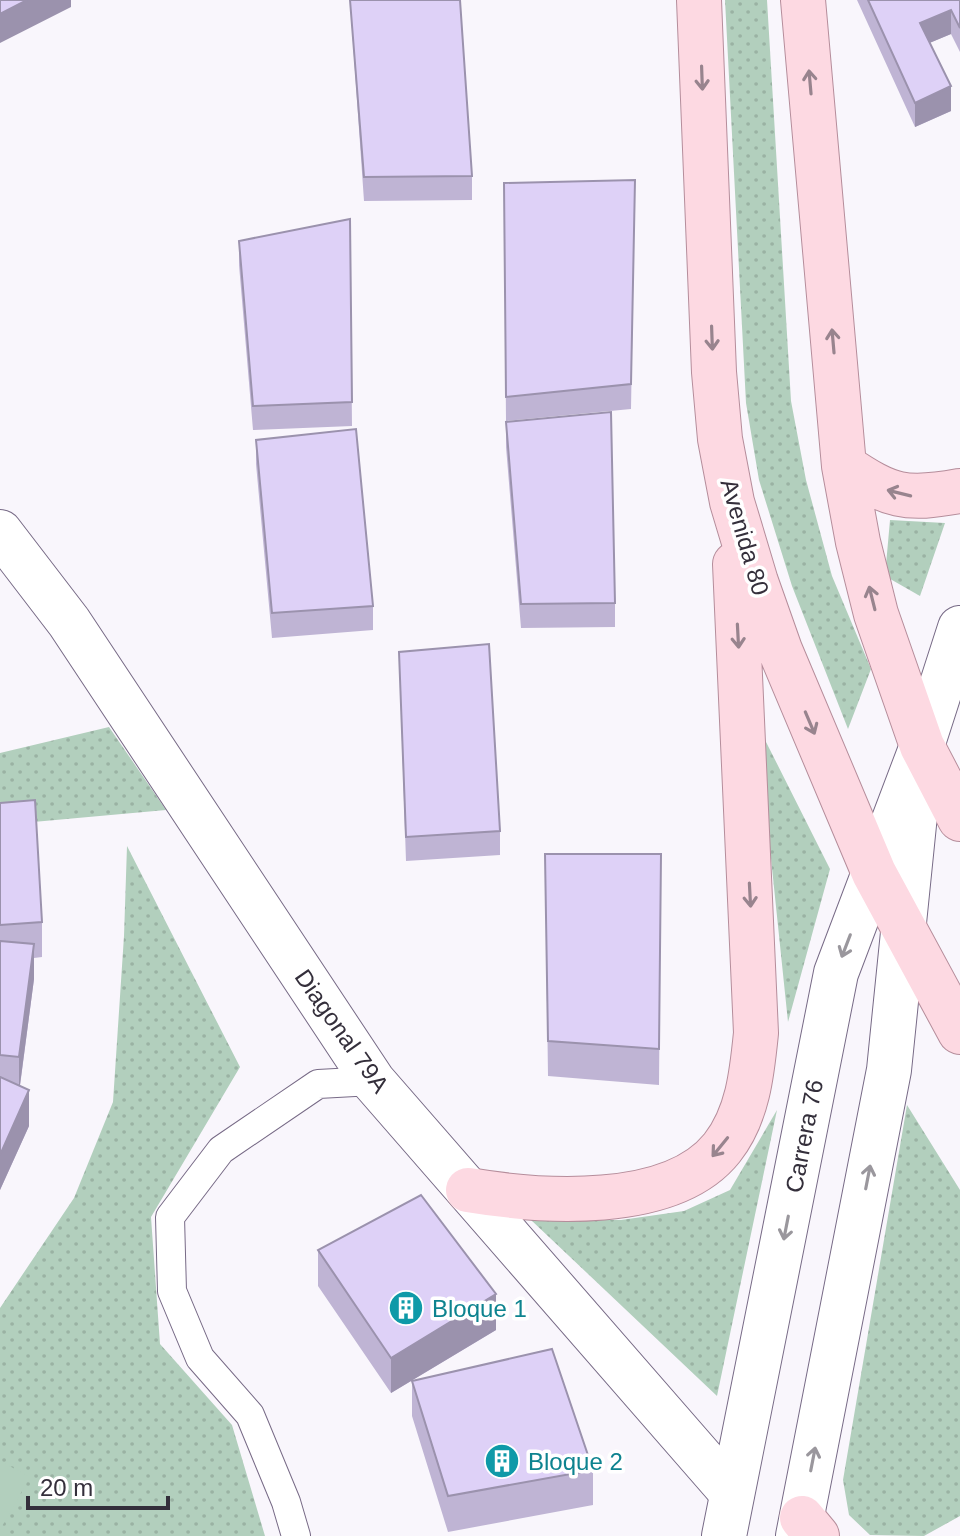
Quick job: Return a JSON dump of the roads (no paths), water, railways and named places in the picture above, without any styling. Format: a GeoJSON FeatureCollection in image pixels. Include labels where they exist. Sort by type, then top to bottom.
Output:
{"type":"FeatureCollection","features":[{"type":"Feature","properties":{"kind":"main road","name":"Avenida 80"},"geometry":{"type":"LineString","coordinates":[[699,0],[714,372],[720,439],[732,502],[780,650],[874,873],[960,1032]]}},
{"type":"Feature","properties":{"kind":"main road"},"geometry":{"type":"LineString","coordinates":[[803,0],[844,466],[858,542],[876,614],[922,746],[960,819]]}},
{"type":"Feature","properties":{"kind":"main road"},"geometry":{"type":"LineString","coordinates":[[844,466],[870,483],[899,496],[927,497],[960,491]]}},
{"type":"Feature","properties":{"kind":"main road"},"geometry":{"type":"LineString","coordinates":[[468,1190],[551,1199],[632,1194],[672,1182],[701,1168],[722,1147],[740,1115],[751,1085],[756,1033],[732,502]]}},
{"type":"Feature","properties":{"kind":"main road","name":"Diagonal 79A"},"geometry":{"type":"LineString","coordinates":[[0,532],[69,622],[373,1081],[732,1493]]}},
{"type":"Feature","properties":{"kind":"main road","name":"Carrera 76"},"geometry":{"type":"LineString","coordinates":[[724,1536],[836,973],[922,746],[960,628]]}},
{"type":"Feature","properties":{"kind":"main road","name":"Carrera 76"},"geometry":{"type":"LineString","coordinates":[[806,1530],[889,1070],[922,746]]}},
{"type":"Feature","properties":{"kind":"lane"},"geometry":{"type":"LineString","coordinates":[[296,1536],[286,1502],[250,1415],[200,1358],[172,1291],[170,1217],[221,1150],[318,1084],[373,1081]]}},
{"type":"Feature","properties":{"kind":"place","name":"Bloque 1"},"geometry":{"type":"Point","coordinates":[406,1308]}},
{"type":"Feature","properties":{"kind":"place","name":"Bloque 2"},"geometry":{"type":"Point","coordinates":[502,1461]}}]}
